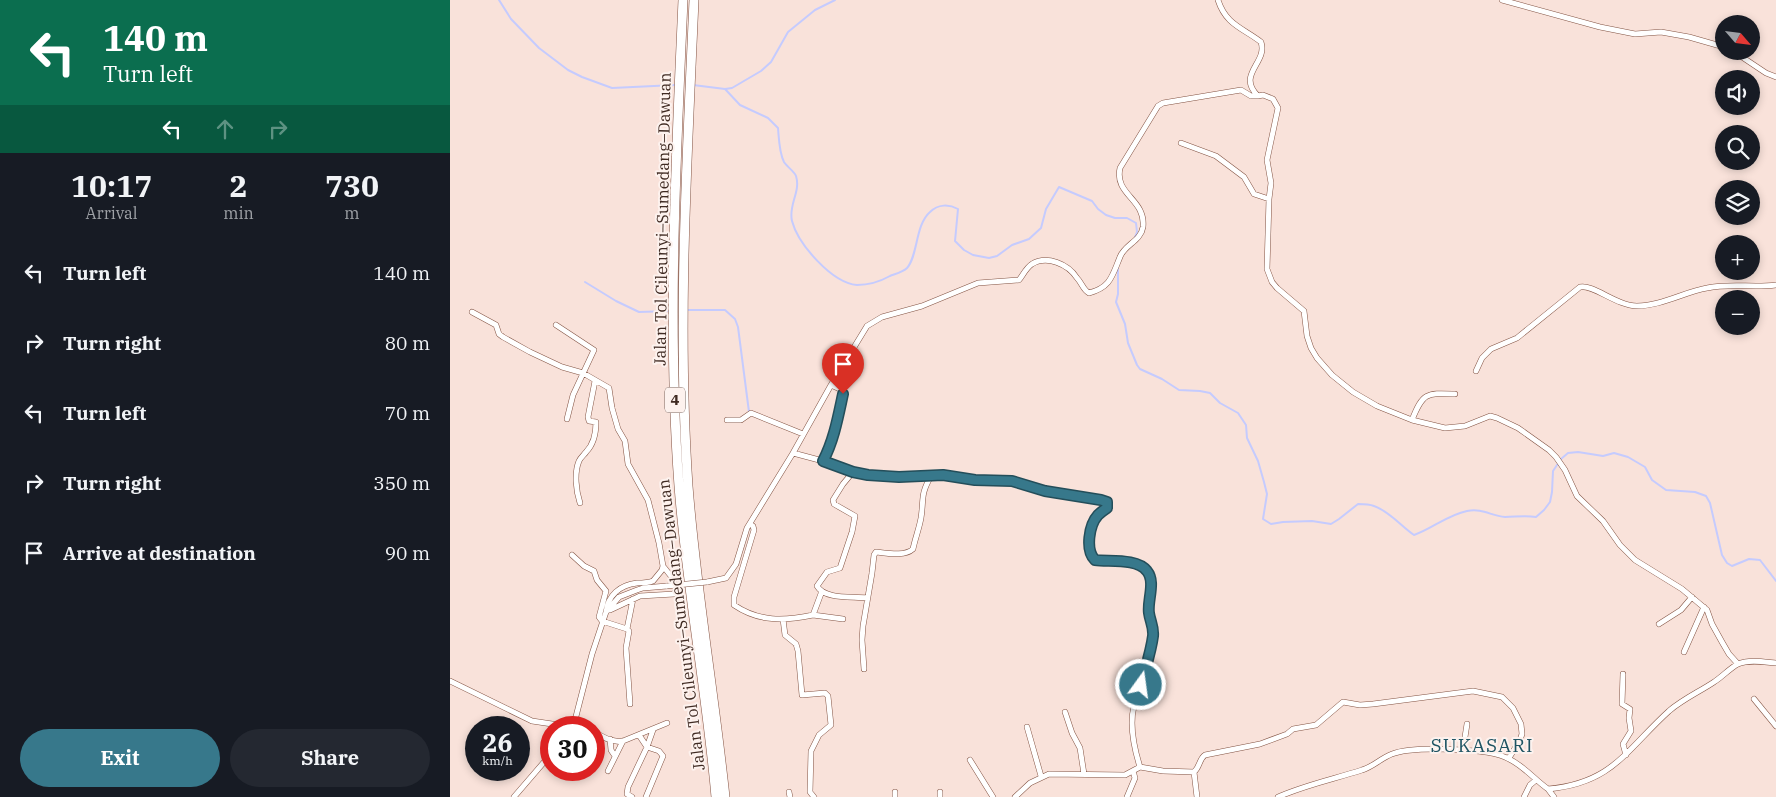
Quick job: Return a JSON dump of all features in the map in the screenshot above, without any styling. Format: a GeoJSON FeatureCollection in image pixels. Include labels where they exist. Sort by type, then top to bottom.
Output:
{"type":"FeatureCollection","features":[{"type":"Feature","properties":{"kind":"highway","name":"Jalan Tol Cileunyi–Sumedang–Dawuan"},"geometry":{"type":"LineString","coordinates":[[683,0],[676,176],[674,387],[679,486],[688,581],[716,797]]}},
{"type":"Feature","properties":{"kind":"highway","name":"Jalan Tol Cileunyi–Sumedang–Dawuan"},"geometry":{"type":"LineString","coordinates":[[694,0],[686,186],[684,396],[688,486],[697,579],[725,797]]}},
{"type":"Feature","properties":{"kind":"street"},"geometry":{"type":"LineString","coordinates":[[1218,0],[1225,16],[1233,24],[1261,42],[1261,54],[1249,80],[1251,89],[1258,96]]}},
{"type":"Feature","properties":{"kind":"street"},"geometry":{"type":"LineString","coordinates":[[1502,0],[1600,27],[1635,34],[1661,32],[1715,44]]}},
{"type":"Feature","properties":{"kind":"street"},"geometry":{"type":"LineString","coordinates":[[1746,60],[1766,73],[1776,77]]}},
{"type":"Feature","properties":{"kind":"street"},"geometry":{"type":"LineString","coordinates":[[606,612],[619,598],[637,590],[726,578],[736,564],[750,524],[867,326],[882,317],[922,306],[978,283],[1019,280],[1031,265],[1040,262],[1054,261],[1062,264],[1077,276],[1085,291],[1089,293],[1102,288],[1112,280],[1122,252],[1138,237],[1143,225],[1140,208],[1125,192],[1119,180],[1120,168],[1158,106],[1163,103],[1241,90],[1251,96],[1263,96],[1273,100],[1278,108],[1267,160],[1271,183],[1267,269],[1272,282],[1277,288],[1304,311],[1307,336],[1317,358],[1332,375],[1353,392],[1376,406],[1412,420],[1445,428],[1465,426],[1490,416],[1518,428],[1538,442],[1556,457],[1565,470],[1577,496],[1603,521],[1620,546],[1642,564],[1682,589],[1707,610],[1722,642],[1738,664]]}},
{"type":"Feature","properties":{"kind":"street"},"geometry":{"type":"LineString","coordinates":[[1182,143],[1216,156],[1244,177],[1254,194],[1269,199]]}},
{"type":"Feature","properties":{"kind":"street"},"geometry":{"type":"LineString","coordinates":[[1476,371],[1482,358],[1491,349],[1516,338],[1580,287],[1587,286],[1619,303],[1646,306],[1706,288],[1730,285],[1776,285]]}},
{"type":"Feature","properties":{"kind":"street"},"geometry":{"type":"LineString","coordinates":[[472,312],[496,325],[502,337],[530,352],[583,373],[609,388],[618,429],[625,441],[628,464],[648,500],[663,566],[674,580]]}},
{"type":"Feature","properties":{"kind":"street"},"geometry":{"type":"LineString","coordinates":[[556,325],[594,350],[573,395],[567,419]]}},
{"type":"Feature","properties":{"kind":"street"},"geometry":{"type":"LineString","coordinates":[[580,504],[576,472],[579,460],[593,442],[596,423],[589,421],[588,417],[595,381]]}},
{"type":"Feature","properties":{"kind":"street"},"geometry":{"type":"LineString","coordinates":[[823,461],[832,440],[843,394],[842,390],[831,385]]}},
{"type":"Feature","properties":{"kind":"street"},"geometry":{"type":"LineString","coordinates":[[1412,420],[1418,405],[1426,396],[1434,393],[1456,394]]}},
{"type":"Feature","properties":{"kind":"street"},"geometry":{"type":"LineString","coordinates":[[727,420],[741,420],[751,413],[803,434]]}},
{"type":"Feature","properties":{"kind":"street"},"geometry":{"type":"LineString","coordinates":[[793,453],[868,475],[899,477],[943,475],[975,480],[1012,481],[1045,491],[1107,502],[1107,508],[1098,515],[1092,526],[1090,552],[1092,557],[1095,560],[1129,562],[1144,569],[1149,575],[1149,613],[1153,624],[1153,635],[1134,708],[1133,725],[1135,750],[1140,767]]}},
{"type":"Feature","properties":{"kind":"street"},"geometry":{"type":"LineString","coordinates":[[853,472],[842,484],[833,500],[834,504],[854,514],[855,524],[840,566],[838,569],[827,572],[817,586],[822,592],[840,596],[867,598]]}},
{"type":"Feature","properties":{"kind":"street"},"geometry":{"type":"LineString","coordinates":[[864,669],[862,640],[874,555],[876,552],[904,554],[913,549],[921,516],[922,496],[931,476]]}},
{"type":"Feature","properties":{"kind":"street"},"geometry":{"type":"LineString","coordinates":[[750,524],[755,528],[734,597],[734,605],[760,618],[783,619],[813,614],[843,619]]}},
{"type":"Feature","properties":{"kind":"street"},"geometry":{"type":"LineString","coordinates":[[739,553],[746,554]]}},
{"type":"Feature","properties":{"kind":"street"},"geometry":{"type":"LineString","coordinates":[[572,555],[584,566],[594,571],[597,580],[606,591],[599,617],[602,621],[626,629],[629,632],[626,648],[630,704]]}},
{"type":"Feature","properties":{"kind":"street"},"geometry":{"type":"LineString","coordinates":[[578,716],[609,600],[618,590],[633,584],[654,581],[663,566]]}},
{"type":"Feature","properties":{"kind":"street"},"geometry":{"type":"LineString","coordinates":[[606,612],[633,598],[674,594],[676,590]]}},
{"type":"Feature","properties":{"kind":"street"},"geometry":{"type":"LineString","coordinates":[[813,614],[822,592]]}},
{"type":"Feature","properties":{"kind":"street"},"geometry":{"type":"LineString","coordinates":[[1659,624],[1681,610],[1692,597]]}},
{"type":"Feature","properties":{"kind":"street"},"geometry":{"type":"LineString","coordinates":[[626,629],[633,598]]}},
{"type":"Feature","properties":{"kind":"street"},"geometry":{"type":"LineString","coordinates":[[1684,652],[1704,608]]}},
{"type":"Feature","properties":{"kind":"street"},"geometry":{"type":"LineString","coordinates":[[783,619],[785,635],[796,644],[798,651],[802,695],[824,692],[828,696],[831,725],[819,735],[811,751],[810,792],[814,797]]}},
{"type":"Feature","properties":{"kind":"street"},"geometry":{"type":"LineString","coordinates":[[1548,789],[1578,784],[1590,780],[1605,771],[1626,755],[1681,701],[1714,683],[1738,664],[1748,661],[1776,663]]}},
{"type":"Feature","properties":{"kind":"street"},"geometry":{"type":"LineString","coordinates":[[1623,674],[1622,704],[1630,709],[1630,731],[1623,744],[1626,755]]}},
{"type":"Feature","properties":{"kind":"street"},"geometry":{"type":"LineString","coordinates":[[450,681],[532,720],[540,721]]}},
{"type":"Feature","properties":{"kind":"street"},"geometry":{"type":"LineString","coordinates":[[1015,797],[1040,776],[1054,773],[1125,775],[1140,767],[1163,771],[1194,772],[1198,769],[1202,757],[1205,755],[1260,744],[1287,734],[1293,729],[1316,725],[1343,702],[1360,705],[1374,704],[1473,691],[1502,696],[1513,708],[1521,724],[1522,734],[1509,758]]}},
{"type":"Feature","properties":{"kind":"street"},"geometry":{"type":"LineString","coordinates":[[1754,699],[1776,726]]}},
{"type":"Feature","properties":{"kind":"street"},"geometry":{"type":"LineString","coordinates":[[1065,712],[1072,733],[1080,748],[1084,774]]}},
{"type":"Feature","properties":{"kind":"street"},"geometry":{"type":"LineString","coordinates":[[605,738],[618,742],[623,741],[667,723]]}},
{"type":"Feature","properties":{"kind":"street"},"geometry":{"type":"LineString","coordinates":[[1462,750],[1467,724]]}},
{"type":"Feature","properties":{"kind":"street"},"geometry":{"type":"LineString","coordinates":[[1027,726],[1040,776]]}},
{"type":"Feature","properties":{"kind":"street"},"geometry":{"type":"LineString","coordinates":[[632,797],[627,794],[628,787],[653,730]]}},
{"type":"Feature","properties":{"kind":"street"},"geometry":{"type":"LineString","coordinates":[[639,735],[647,746],[659,751],[663,756],[646,797]]}},
{"type":"Feature","properties":{"kind":"street"},"geometry":{"type":"LineString","coordinates":[[610,740],[610,750],[615,756]]}},
{"type":"Feature","properties":{"kind":"street"},"geometry":{"type":"LineString","coordinates":[[608,771],[623,741]]}},
{"type":"Feature","properties":{"kind":"street"},"geometry":{"type":"LineString","coordinates":[[1278,797],[1306,786],[1362,770],[1391,754],[1426,749],[1462,750],[1509,758],[1548,789],[1554,797]]}},
{"type":"Feature","properties":{"kind":"street"},"geometry":{"type":"LineString","coordinates":[[970,760],[993,797]]}},
{"type":"Feature","properties":{"kind":"street"},"geometry":{"type":"LineString","coordinates":[[514,797],[540,767]]}},
{"type":"Feature","properties":{"kind":"street"},"geometry":{"type":"LineString","coordinates":[[1127,797],[1135,778],[1133,771]]}},
{"type":"Feature","properties":{"kind":"street"},"geometry":{"type":"LineString","coordinates":[[1194,772],[1197,797]]}},
{"type":"Feature","properties":{"kind":"street"},"geometry":{"type":"LineString","coordinates":[[1524,797],[1530,785],[1536,780]]}},
{"type":"Feature","properties":{"kind":"waterway"},"geometry":{"type":"LineString","coordinates":[[499,0],[511,19],[539,48],[568,70],[582,77],[612,88],[675,85]]}},
{"type":"Feature","properties":{"kind":"waterway"},"geometry":{"type":"LineString","coordinates":[[693,85],[725,89],[732,88],[761,71],[771,62],[788,32],[815,10],[835,0]]}},
{"type":"Feature","properties":{"kind":"waterway"},"geometry":{"type":"LineString","coordinates":[[725,89],[740,105],[768,118],[778,128],[782,158],[796,176],[797,188],[791,215],[795,230],[817,261],[847,283],[857,285],[883,280],[907,268],[911,263],[919,232],[925,218],[933,209],[940,206],[951,206],[958,209],[955,241],[964,250],[973,255],[989,258],[997,256],[1012,245],[1029,239],[1041,228],[1046,209],[1059,187],[1092,201],[1106,215],[1115,218],[1127,218],[1136,223],[1137,232],[1135,237]]}},
{"type":"Feature","properties":{"kind":"waterway"},"geometry":{"type":"LineString","coordinates":[[1118,266],[1118,294],[1116,302],[1125,324],[1128,343],[1137,365],[1140,369],[1162,379],[1179,390],[1210,393],[1220,403],[1238,413],[1246,425],[1247,438],[1258,461],[1267,494],[1263,519],[1271,524],[1312,521],[1331,524],[1358,504],[1379,508],[1414,535],[1460,513],[1473,510],[1505,517],[1536,517],[1550,502],[1553,471],[1561,459],[1568,453],[1578,452],[1603,456],[1614,453],[1628,457],[1645,467],[1652,480],[1666,490],[1695,492],[1706,496],[1710,503],[1722,555],[1727,563],[1732,566],[1749,559],[1760,560],[1776,581]]}},
{"type":"Feature","properties":{"kind":"waterway"},"geometry":{"type":"LineString","coordinates":[[585,282],[616,301],[639,312],[670,311]]}},
{"type":"Feature","properties":{"kind":"waterway"},"geometry":{"type":"LineString","coordinates":[[687,310],[725,310],[735,319],[738,327],[749,412]]}},
{"type":"Feature","properties":{"kind":"district","name":"SUKASARI"},"geometry":{"type":"Point","coordinates":[1482,745]}},
{"type":"Feature","properties":{"kind":"route"},"geometry":{"type":"LineString","coordinates":[[843,394],[830,447],[823,461],[853,472],[868,475],[923,477],[943,475],[975,480],[1012,481],[1045,491],[1107,502],[1107,508],[1098,515],[1090,531],[1090,552],[1092,557],[1095,560],[1102,561],[1129,562],[1144,569],[1149,575],[1149,613],[1153,624],[1153,635],[1141,685]]}}]}
